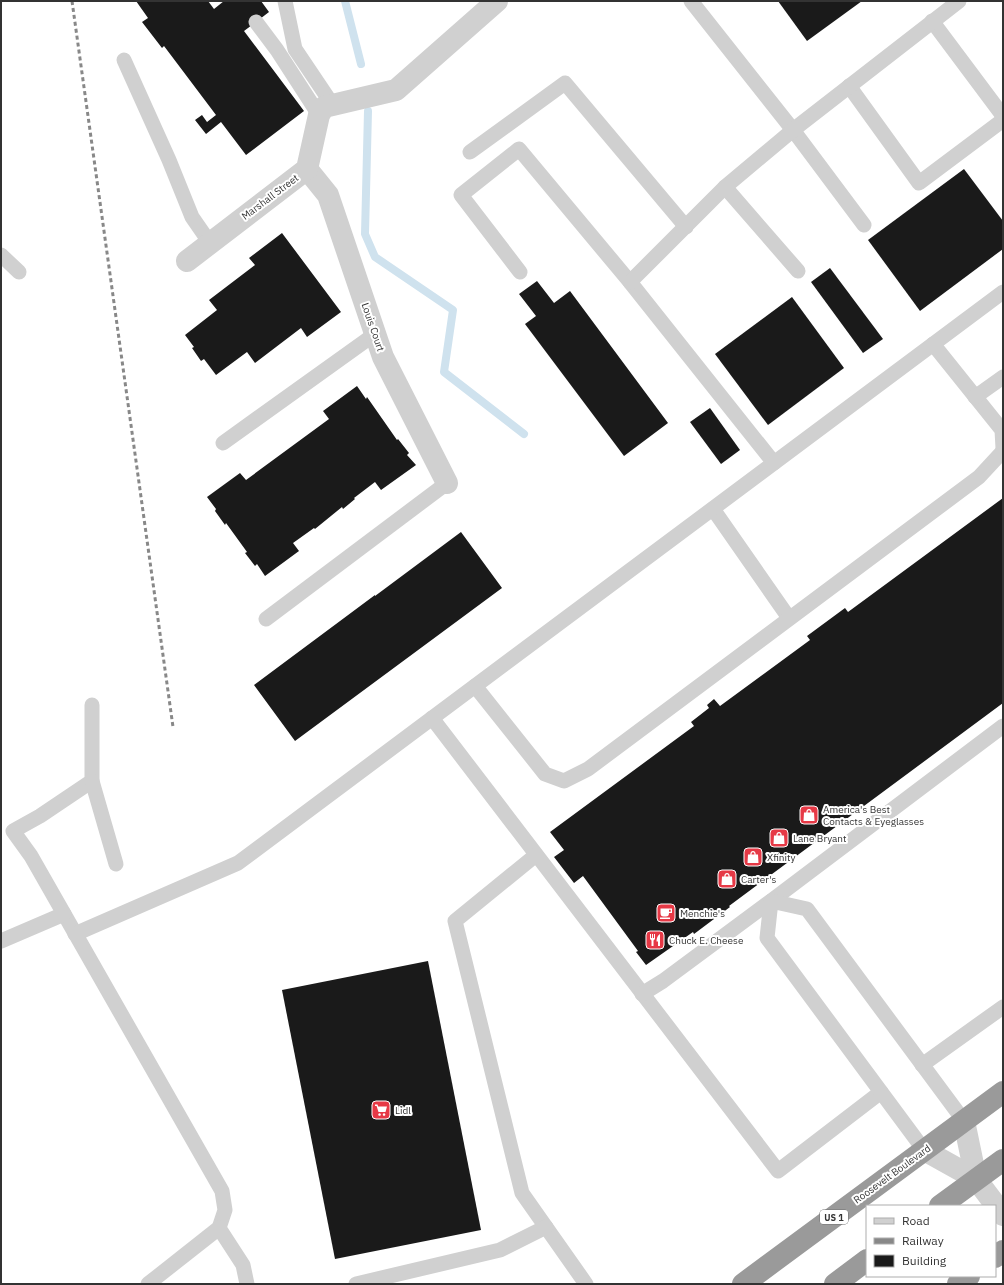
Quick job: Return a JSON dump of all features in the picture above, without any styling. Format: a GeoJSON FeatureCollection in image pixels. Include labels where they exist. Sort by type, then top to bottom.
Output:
{"type":"FeatureCollection","features":[{"type":"Feature","properties":{"kind":"highway","name":"Roosevelt Boulevard"},"geometry":{"type":"LineString","coordinates":[[743,1284],[1003,1092]]}},
{"type":"Feature","properties":{"kind":"highway"},"geometry":{"type":"LineString","coordinates":[[941,1205],[1003,1160]]}},
{"type":"Feature","properties":{"kind":"highway"},"geometry":{"type":"LineString","coordinates":[[835,1284],[866,1261]]}},
{"type":"Feature","properties":{"kind":"highway"},"geometry":{"type":"LineString","coordinates":[[958,1284],[968,1277]]}},
{"type":"Feature","properties":{"kind":"street"},"geometry":{"type":"LineString","coordinates":[[326,110],[396,90],[490,3]]}},
{"type":"Feature","properties":{"kind":"street","name":"Marshall Street"},"geometry":{"type":"LineString","coordinates":[[187,261],[307,169],[326,110]]}},
{"type":"Feature","properties":{"kind":"street","name":"Louis Court"},"geometry":{"type":"LineString","coordinates":[[307,169],[328,195],[383,357],[447,483]]}},
{"type":"Feature","properties":{"kind":"street"},"geometry":{"type":"LineString","coordinates":[[964,1121],[976,1179]]}},
{"type":"Feature","properties":{"kind":"street"},"geometry":{"type":"LineString","coordinates":[[924,1150],[976,1179],[996,1205]]}},
{"type":"Feature","properties":{"kind":"street"},"geometry":{"type":"LineString","coordinates":[[996,1206],[1003,1215]]}},
{"type":"Feature","properties":{"kind":"lane"},"geometry":{"type":"LineString","coordinates":[[285,1],[295,48],[326,110]]}},
{"type":"Feature","properties":{"kind":"lane"},"geometry":{"type":"LineString","coordinates":[[690,1],[793,130],[864,225]]}},
{"type":"Feature","properties":{"kind":"lane"},"geometry":{"type":"LineString","coordinates":[[630,282],[725,187],[793,130],[959,1]]}},
{"type":"Feature","properties":{"kind":"lane"},"geometry":{"type":"LineString","coordinates":[[932,21],[1003,116]]}},
{"type":"Feature","properties":{"kind":"lane"},"geometry":{"type":"LineString","coordinates":[[256,22],[326,110]]}},
{"type":"Feature","properties":{"kind":"lane"},"geometry":{"type":"LineString","coordinates":[[124,60],[169,160],[192,217],[210,243]]}},
{"type":"Feature","properties":{"kind":"lane"},"geometry":{"type":"LineString","coordinates":[[470,152],[565,83],[686,227]]}},
{"type":"Feature","properties":{"kind":"lane"},"geometry":{"type":"LineString","coordinates":[[849,86],[920,183],[1003,120]]}},
{"type":"Feature","properties":{"kind":"lane"},"geometry":{"type":"LineString","coordinates":[[520,272],[461,195],[519,149],[630,282],[774,463]]}},
{"type":"Feature","properties":{"kind":"lane"},"geometry":{"type":"LineString","coordinates":[[725,187],[798,271]]}},
{"type":"Feature","properties":{"kind":"lane"},"geometry":{"type":"LineString","coordinates":[[1,255],[19,272]]}},
{"type":"Feature","properties":{"kind":"lane"},"geometry":{"type":"LineString","coordinates":[[75,934],[238,863],[1003,292]]}},
{"type":"Feature","properties":{"kind":"lane"},"geometry":{"type":"LineString","coordinates":[[223,443],[375,334]]}},
{"type":"Feature","properties":{"kind":"lane"},"geometry":{"type":"LineString","coordinates":[[933,344],[1002,430],[1003,448]]}},
{"type":"Feature","properties":{"kind":"lane"},"geometry":{"type":"LineString","coordinates":[[975,397],[1003,377]]}},
{"type":"Feature","properties":{"kind":"lane"},"geometry":{"type":"LineString","coordinates":[[475,686],[545,774],[564,781],[588,769],[979,477],[1003,451]]}},
{"type":"Feature","properties":{"kind":"lane"},"geometry":{"type":"LineString","coordinates":[[266,619],[447,483]]}},
{"type":"Feature","properties":{"kind":"lane"},"geometry":{"type":"LineString","coordinates":[[713,509],[790,618]]}},
{"type":"Feature","properties":{"kind":"lane"},"geometry":{"type":"LineString","coordinates":[[92,705],[92,781],[116,864]]}},
{"type":"Feature","properties":{"kind":"lane"},"geometry":{"type":"LineString","coordinates":[[432,718],[778,1171],[882,1092]]}},
{"type":"Feature","properties":{"kind":"lane"},"geometry":{"type":"LineString","coordinates":[[642,994],[663,981],[771,901],[1003,726]]}},
{"type":"Feature","properties":{"kind":"lane"},"geometry":{"type":"LineString","coordinates":[[92,781],[40,816],[13,831],[30,856],[64,914],[222,1191],[225,1210],[219,1228],[148,1284]]}},
{"type":"Feature","properties":{"kind":"lane"},"geometry":{"type":"LineString","coordinates":[[536,855],[455,921],[522,1193],[586,1284]]}},
{"type":"Feature","properties":{"kind":"lane"},"geometry":{"type":"LineString","coordinates":[[771,901],[807,909],[964,1121]]}},
{"type":"Feature","properties":{"kind":"lane"},"geometry":{"type":"LineString","coordinates":[[771,901],[767,938],[924,1150]]}},
{"type":"Feature","properties":{"kind":"lane"},"geometry":{"type":"LineString","coordinates":[[1,941],[64,914]]}},
{"type":"Feature","properties":{"kind":"lane"},"geometry":{"type":"LineString","coordinates":[[922,1065],[1003,1007]]}},
{"type":"Feature","properties":{"kind":"lane"},"geometry":{"type":"LineString","coordinates":[[356,1284],[500,1250],[546,1227]]}},
{"type":"Feature","properties":{"kind":"lane"},"geometry":{"type":"LineString","coordinates":[[219,1228],[243,1265],[247,1284]]}},
{"type":"Feature","properties":{"kind":"building"},"geometry":{"type":"Polygon","coordinates":[[[136,1],[208,1],[214,9],[224,1],[261,1],[269,12],[244,31],[304,111],[246,155],[221,122],[206,134],[195,120],[202,115],[207,122],[216,115],[164,46],[162,48],[142,22],[148,18],[136,1]]]}},
{"type":"Feature","properties":{"kind":"building"},"geometry":{"type":"Polygon","coordinates":[[[778,1],[862,1],[807,41],[778,1]]]}},
{"type":"Feature","properties":{"kind":"building"},"geometry":{"type":"Polygon","coordinates":[[[964,169],[1003,221],[1003,249],[920,311],[868,240],[964,169]]]}},
{"type":"Feature","properties":{"kind":"building"},"geometry":{"type":"Polygon","coordinates":[[[282,233],[341,312],[307,337],[301,328],[255,363],[247,352],[216,375],[204,359],[201,361],[192,348],[194,347],[185,335],[217,310],[209,300],[255,265],[249,258],[282,233]]]}},
{"type":"Feature","properties":{"kind":"building"},"geometry":{"type":"Polygon","coordinates":[[[830,268],[883,339],[863,353],[811,282],[830,268]]]}},
{"type":"Feature","properties":{"kind":"building"},"geometry":{"type":"Polygon","coordinates":[[[537,281],[554,303],[570,291],[668,423],[624,456],[525,324],[536,316],[519,294],[537,281]]]}},
{"type":"Feature","properties":{"kind":"building"},"geometry":{"type":"Polygon","coordinates":[[[792,297],[844,368],[768,425],[715,354],[792,297]]]}},
{"type":"Feature","properties":{"kind":"building"},"geometry":{"type":"Polygon","coordinates":[[[357,386],[366,399],[367,397],[397,440],[398,439],[409,453],[407,455],[416,465],[381,490],[375,482],[354,498],[355,499],[343,509],[342,507],[315,529],[314,528],[293,543],[299,551],[265,576],[257,564],[255,566],[245,553],[247,552],[226,523],[225,525],[207,497],[240,473],[246,480],[329,419],[323,411],[357,386]]]}},
{"type":"Feature","properties":{"kind":"building"},"geometry":{"type":"Polygon","coordinates":[[[710,408],[740,450],[721,464],[690,422],[710,408]]]}},
{"type":"Feature","properties":{"kind":"building"},"geometry":{"type":"Polygon","coordinates":[[[1003,498],[1003,703],[729,906],[730,907],[694,934],[693,932],[646,965],[636,952],[638,951],[583,876],[574,883],[554,857],[564,850],[550,832],[694,726],[691,722],[709,708],[707,705],[714,699],[720,706],[810,640],[807,636],[845,608],[848,612],[1003,498]]]}},
{"type":"Feature","properties":{"kind":"building"},"geometry":{"type":"Polygon","coordinates":[[[461,532],[502,588],[295,741],[254,685],[461,532]]]}},
{"type":"Feature","properties":{"kind":"building","name":"Lidl"},"geometry":{"type":"Polygon","coordinates":[[[428,961],[481,1230],[335,1259],[282,990],[428,961]]]}},
{"type":"Feature","properties":{"kind":"waterway"},"geometry":{"type":"LineString","coordinates":[[345,1],[361,64]]}},
{"type":"Feature","properties":{"kind":"waterway"},"geometry":{"type":"LineString","coordinates":[[368,111],[365,234],[375,257],[453,310],[444,372],[524,434]]}},
{"type":"Feature","properties":{"kind":"railway"},"geometry":{"type":"LineString","coordinates":[[72,1],[173,727]]}},
{"type":"Feature","properties":{"kind":"place","name":"America's Best Contacts & Eyeglasses"},"geometry":{"type":"Point","coordinates":[809,815]}},
{"type":"Feature","properties":{"kind":"place","name":"Lane Bryant"},"geometry":{"type":"Point","coordinates":[779,838]}},
{"type":"Feature","properties":{"kind":"place","name":"Xfinity"},"geometry":{"type":"Point","coordinates":[753,857]}},
{"type":"Feature","properties":{"kind":"place","name":"Carter's"},"geometry":{"type":"Point","coordinates":[727,879]}},
{"type":"Feature","properties":{"kind":"place","name":"Menchie's"},"geometry":{"type":"Point","coordinates":[666,913]}},
{"type":"Feature","properties":{"kind":"place","name":"Chuck E. Cheese"},"geometry":{"type":"Point","coordinates":[655,940]}},
{"type":"Feature","properties":{"kind":"place","name":"Lidl"},"geometry":{"type":"Point","coordinates":[381,1110]}}]}
